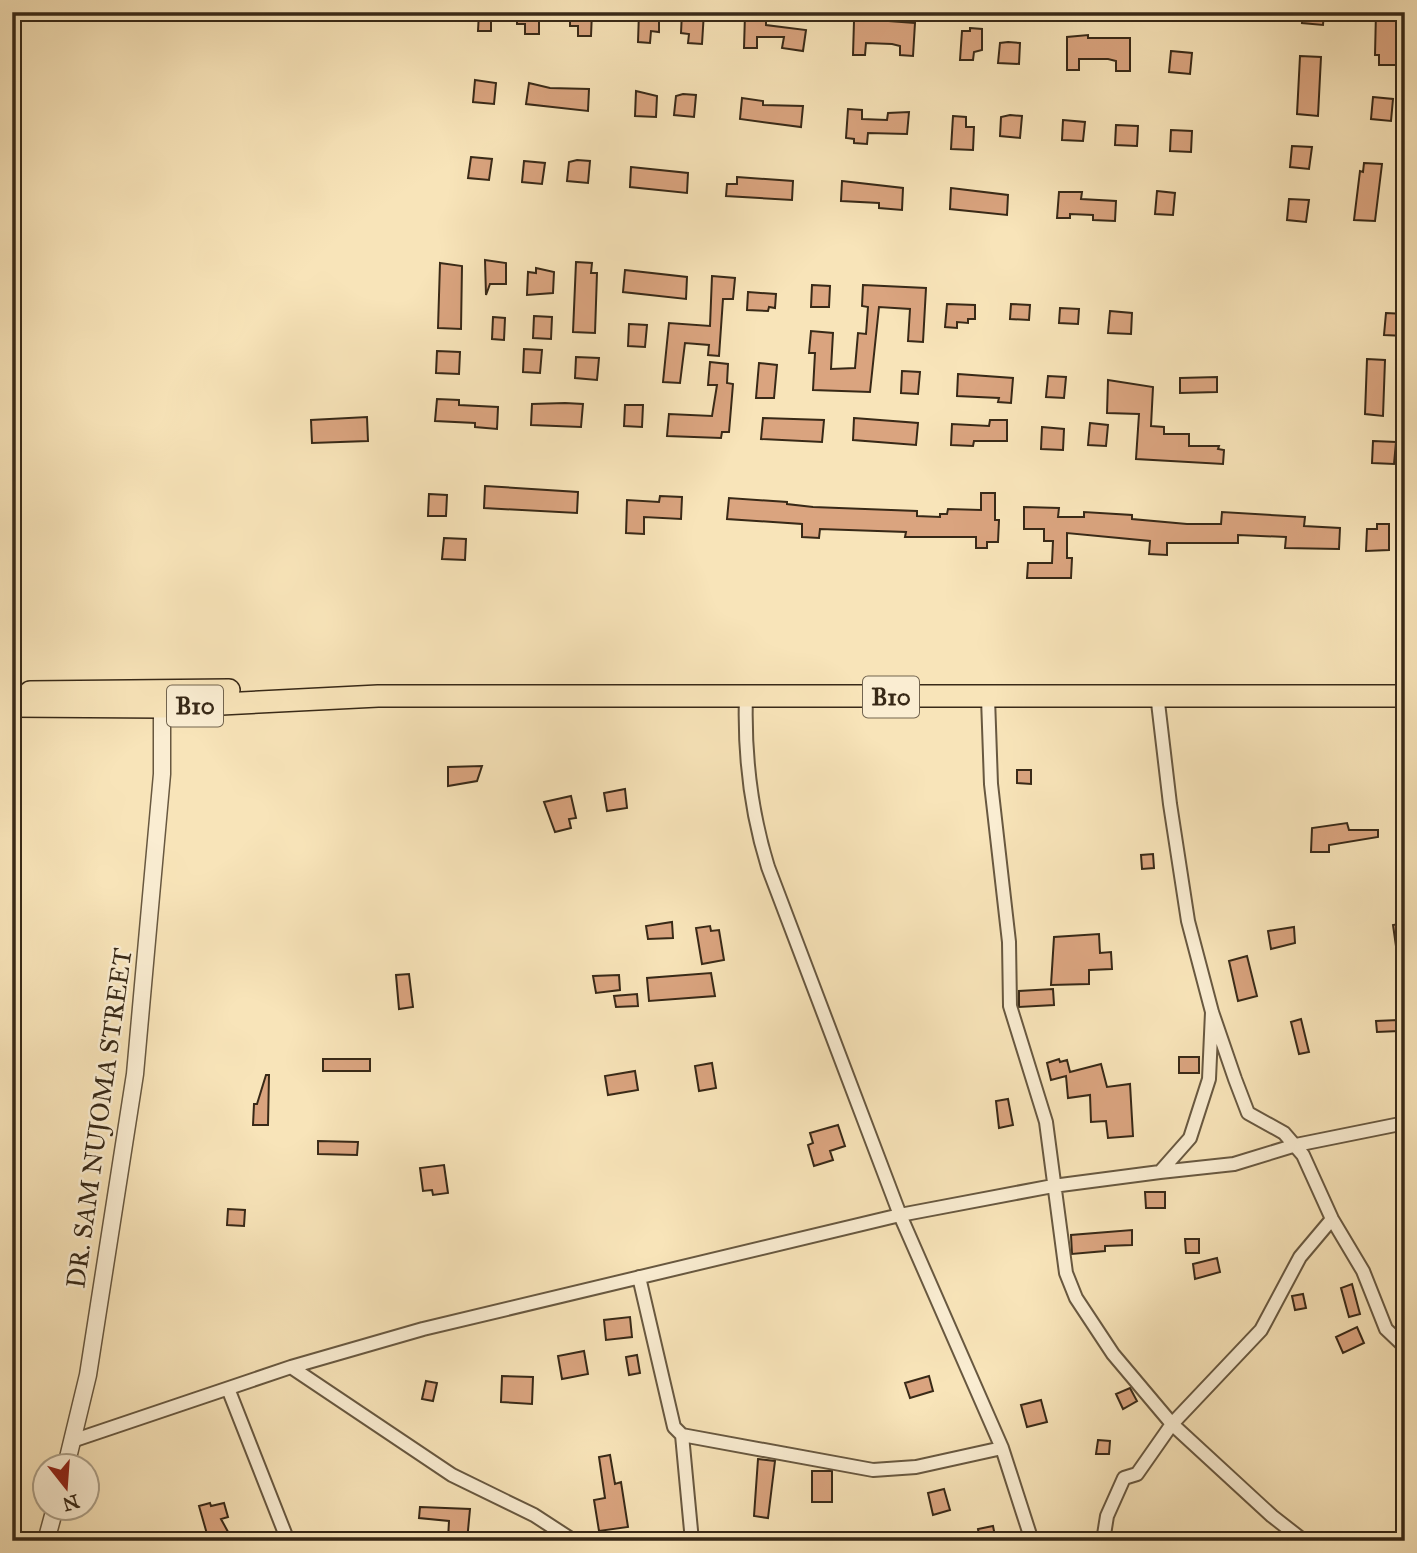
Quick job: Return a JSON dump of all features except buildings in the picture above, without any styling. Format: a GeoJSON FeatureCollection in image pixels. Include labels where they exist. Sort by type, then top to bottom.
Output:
{"type":"FeatureCollection","features":[{"type":"Feature","properties":{"kind":"highway","name":"B10"},"geometry":{"type":"LineString","coordinates":[[12,706],[289,690],[378,696],[1405,696]]}},
{"type":"Feature","properties":{"kind":"highway","name":"B10"},"geometry":{"type":"LineString","coordinates":[[12,692],[162,699]]}},
{"type":"Feature","properties":{"kind":"street"},"geometry":{"type":"LineString","coordinates":[[1157,694],[1188,921],[1212,1012],[1248,1113],[1284,1133],[1296,1145],[1332,1219],[1363,1271],[1386,1329],[1405,1347]]}},
{"type":"Feature","properties":{"kind":"street"},"geometry":{"type":"LineString","coordinates":[[746,695],[747,776],[757,832],[900,1215],[1002,1448],[1032,1541]]}},
{"type":"Feature","properties":{"kind":"street"},"geometry":{"type":"LineString","coordinates":[[988,698],[991,784],[1009,942],[1010,1006],[1046,1122],[1066,1273],[1076,1298],[1113,1354],[1172,1424],[1272,1516],[1304,1541]]}},
{"type":"Feature","properties":{"kind":"street","name":"DR. SAM NUJOMA STREET"},"geometry":{"type":"LineString","coordinates":[[69,1452],[88,1376],[135,1074],[162,774],[162,699]]}},
{"type":"Feature","properties":{"kind":"street"},"geometry":{"type":"LineString","coordinates":[[1160,1172],[1190,1138],[1209,1079],[1212,1012]]}},
{"type":"Feature","properties":{"kind":"street"},"geometry":{"type":"LineString","coordinates":[[72,1441],[229,1391],[291,1367],[423,1329],[639,1277],[900,1215],[1053,1186],[1234,1164],[1296,1145],[1405,1123]]}},
{"type":"Feature","properties":{"kind":"street"},"geometry":{"type":"LineString","coordinates":[[1103,1541],[1107,1516],[1124,1478],[1137,1474],[1172,1424],[1261,1330],[1300,1257],[1332,1219]]}},
{"type":"Feature","properties":{"kind":"street"},"geometry":{"type":"LineString","coordinates":[[639,1277],[674,1427],[682,1435],[885,1471],[1002,1448]]}},
{"type":"Feature","properties":{"kind":"street"},"geometry":{"type":"LineString","coordinates":[[291,1367],[452,1475],[534,1515],[574,1541]]}},
{"type":"Feature","properties":{"kind":"street"},"geometry":{"type":"LineString","coordinates":[[229,1391],[288,1541]]}},
{"type":"Feature","properties":{"kind":"street"},"geometry":{"type":"LineString","coordinates":[[682,1435],[692,1541]]}},
{"type":"Feature","properties":{"kind":"street"},"geometry":{"type":"LineString","coordinates":[[46,1541],[51,1522]]}}]}
